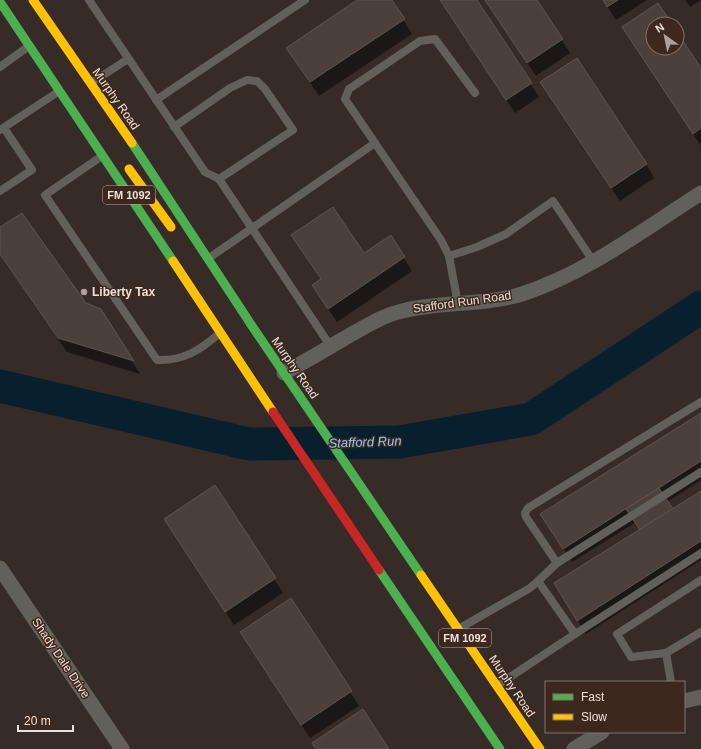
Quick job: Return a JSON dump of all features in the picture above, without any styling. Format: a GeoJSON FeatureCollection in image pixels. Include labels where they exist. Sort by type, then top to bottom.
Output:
{"type":"FeatureCollection","features":[{"type":"Feature","properties":{"kind":"main road","name":"Murphy Road"},"geometry":{"type":"LineString","coordinates":[[33,0],[140,155],[209,259],[277,372],[390,527],[540,749]]}},
{"type":"Feature","properties":{"kind":"main road","name":"FM 1092"},"geometry":{"type":"LineString","coordinates":[[0,2],[220,333],[500,749]]}},
{"type":"Feature","properties":{"kind":"main road"},"geometry":{"type":"LineString","coordinates":[[77,83],[90,84]]}},
{"type":"Feature","properties":{"kind":"main road"},"geometry":{"type":"LineString","coordinates":[[103,156],[120,161],[170,226],[198,243]]}},
{"type":"Feature","properties":{"kind":"main road"},"geometry":{"type":"LineString","coordinates":[[168,254],[191,271]]}},
{"type":"Feature","properties":{"kind":"main road"},"geometry":{"type":"LineString","coordinates":[[360,542],[373,547]]}},
{"type":"Feature","properties":{"kind":"main road"},"geometry":{"type":"LineString","coordinates":[[446,630],[468,643]]}},
{"type":"Feature","properties":{"kind":"street","name":"Stafford Run Road"},"geometry":{"type":"LineString","coordinates":[[277,372],[331,346],[372,323],[401,311],[488,301],[521,294],[557,280],[593,261],[701,193]]}},
{"type":"Feature","properties":{"kind":"street","name":"Shady Dale Drive"},"geometry":{"type":"LineString","coordinates":[[0,568],[122,749]]}},
{"type":"Feature","properties":{"kind":"street"},"geometry":{"type":"LineString","coordinates":[[685,701],[701,697]]}},
{"type":"Feature","properties":{"kind":"street"},"geometry":{"type":"LineString","coordinates":[[574,749],[600,733]]}},
{"type":"Feature","properties":{"kind":"lane"},"geometry":{"type":"LineString","coordinates":[[89,0],[205,172],[219,179],[331,346]]}},
{"type":"Feature","properties":{"kind":"lane"},"geometry":{"type":"LineString","coordinates":[[156,100],[305,0]]}},
{"type":"Feature","properties":{"kind":"lane"},"geometry":{"type":"LineString","coordinates":[[458,304],[448,256],[441,240],[345,99],[348,88],[420,41],[435,39],[475,93]]}},
{"type":"Feature","properties":{"kind":"lane"},"geometry":{"type":"LineString","coordinates":[[0,66],[30,45]]}},
{"type":"Feature","properties":{"kind":"lane"},"geometry":{"type":"LineString","coordinates":[[90,84],[128,58]]}},
{"type":"Feature","properties":{"kind":"lane"},"geometry":{"type":"LineString","coordinates":[[174,127],[230,88],[247,80],[257,81],[265,89],[293,130],[219,179]]}},
{"type":"Feature","properties":{"kind":"lane"},"geometry":{"type":"LineString","coordinates":[[0,191],[32,170],[2,129],[60,91]]}},
{"type":"Feature","properties":{"kind":"lane"},"geometry":{"type":"LineString","coordinates":[[209,259],[375,143]]}},
{"type":"Feature","properties":{"kind":"lane"},"geometry":{"type":"LineString","coordinates":[[103,156],[45,195],[157,360],[172,361],[202,349],[220,333]]}},
{"type":"Feature","properties":{"kind":"lane"},"geometry":{"type":"LineString","coordinates":[[448,256],[477,247],[506,234],[553,201],[593,261]]}},
{"type":"Feature","properties":{"kind":"lane"},"geometry":{"type":"LineString","coordinates":[[557,563],[526,517],[525,513],[528,508],[701,402]]}},
{"type":"Feature","properties":{"kind":"lane"},"geometry":{"type":"LineString","coordinates":[[459,629],[530,588],[557,563],[701,472]]}},
{"type":"Feature","properties":{"kind":"lane"},"geometry":{"type":"LineString","coordinates":[[497,686],[701,553]]}},
{"type":"Feature","properties":{"kind":"lane"},"geometry":{"type":"LineString","coordinates":[[701,580],[617,634],[631,657],[666,653],[701,632]]}},
{"type":"Feature","properties":{"kind":"lane"},"geometry":{"type":"LineString","coordinates":[[538,581],[576,634]]}},
{"type":"Feature","properties":{"kind":"lane"},"geometry":{"type":"LineString","coordinates":[[666,653],[671,681]]}},
{"type":"Feature","properties":{"kind":"building"},"geometry":{"type":"Polygon","coordinates":[[[357,0],[392,0],[405,19],[310,82],[286,48],[357,0]]]}},
{"type":"Feature","properties":{"kind":"building"},"geometry":{"type":"Polygon","coordinates":[[[440,0],[477,0],[532,83],[506,100],[440,0]]]}},
{"type":"Feature","properties":{"kind":"building"},"geometry":{"type":"Polygon","coordinates":[[[485,0],[537,0],[563,39],[527,63],[485,0]]]}},
{"type":"Feature","properties":{"kind":"building"},"geometry":{"type":"Polygon","coordinates":[[[603,0],[618,0],[607,7],[603,0]]]}},
{"type":"Feature","properties":{"kind":"building"},"geometry":{"type":"Polygon","coordinates":[[[658,3],[667,16],[645,16],[645,56],[685,56],[685,44],[701,68],[701,128],[693,134],[622,27],[658,3]]]}},
{"type":"Feature","properties":{"kind":"building"},"geometry":{"type":"Polygon","coordinates":[[[577,58],[647,164],[611,188],[540,82],[577,58]]]}},
{"type":"Feature","properties":{"kind":"building"},"geometry":{"type":"Polygon","coordinates":[[[333,207],[364,253],[391,235],[405,257],[328,309],[312,285],[321,279],[291,235],[333,207]]]}},
{"type":"Feature","properties":{"kind":"building"},"geometry":{"type":"Polygon","coordinates":[[[22,213],[86,303],[101,309],[134,361],[58,338],[0,254],[0,227],[22,213]]]}},
{"type":"Feature","properties":{"kind":"building"},"geometry":{"type":"Polygon","coordinates":[[[701,413],[701,461],[563,549],[540,514],[701,413]]]}},
{"type":"Feature","properties":{"kind":"building"},"geometry":{"type":"Polygon","coordinates":[[[215,485],[276,578],[225,612],[164,519],[215,485]]]}},
{"type":"Feature","properties":{"kind":"building"},"geometry":{"type":"Polygon","coordinates":[[[659,488],[673,509],[640,530],[626,509],[659,488]]]}},
{"type":"Feature","properties":{"kind":"building"},"geometry":{"type":"Polygon","coordinates":[[[701,491],[701,541],[577,621],[554,583],[701,491]]]}},
{"type":"Feature","properties":{"kind":"building"},"geometry":{"type":"Polygon","coordinates":[[[291,598],[352,691],[301,725],[240,632],[291,598]]]}},
{"type":"Feature","properties":{"kind":"building"},"geometry":{"type":"Polygon","coordinates":[[[363,709],[389,749],[316,749],[312,743],[363,709]]]}},
{"type":"Feature","properties":{"kind":"waterway","name":"Stafford Run"},"geometry":{"type":"LineString","coordinates":[[0,386],[249,444],[399,442],[531,419],[701,307]]}},
{"type":"Feature","properties":{"kind":"traffic: fast"},"geometry":{"type":"LineString","coordinates":[[0,2],[173,261]]}},
{"type":"Feature","properties":{"kind":"traffic: fast"},"geometry":{"type":"LineString","coordinates":[[132,143],[252,326],[421,575]]}},
{"type":"Feature","properties":{"kind":"traffic: fast"},"geometry":{"type":"LineString","coordinates":[[379,570],[500,749]]}},
{"type":"Feature","properties":{"kind":"traffic: slow"},"geometry":{"type":"LineString","coordinates":[[33,0],[132,143]]}},
{"type":"Feature","properties":{"kind":"traffic: slow"},"geometry":{"type":"LineString","coordinates":[[129,169],[171,227]]}},
{"type":"Feature","properties":{"kind":"traffic: slow"},"geometry":{"type":"LineString","coordinates":[[173,261],[273,412]]}},
{"type":"Feature","properties":{"kind":"traffic: slow"},"geometry":{"type":"LineString","coordinates":[[421,575],[540,749]]}},
{"type":"Feature","properties":{"kind":"traffic: jam"},"geometry":{"type":"LineString","coordinates":[[273,412],[379,570]]}},
{"type":"Feature","properties":{"kind":"place","name":"Liberty Tax"},"geometry":{"type":"Point","coordinates":[84,292]}}]}
